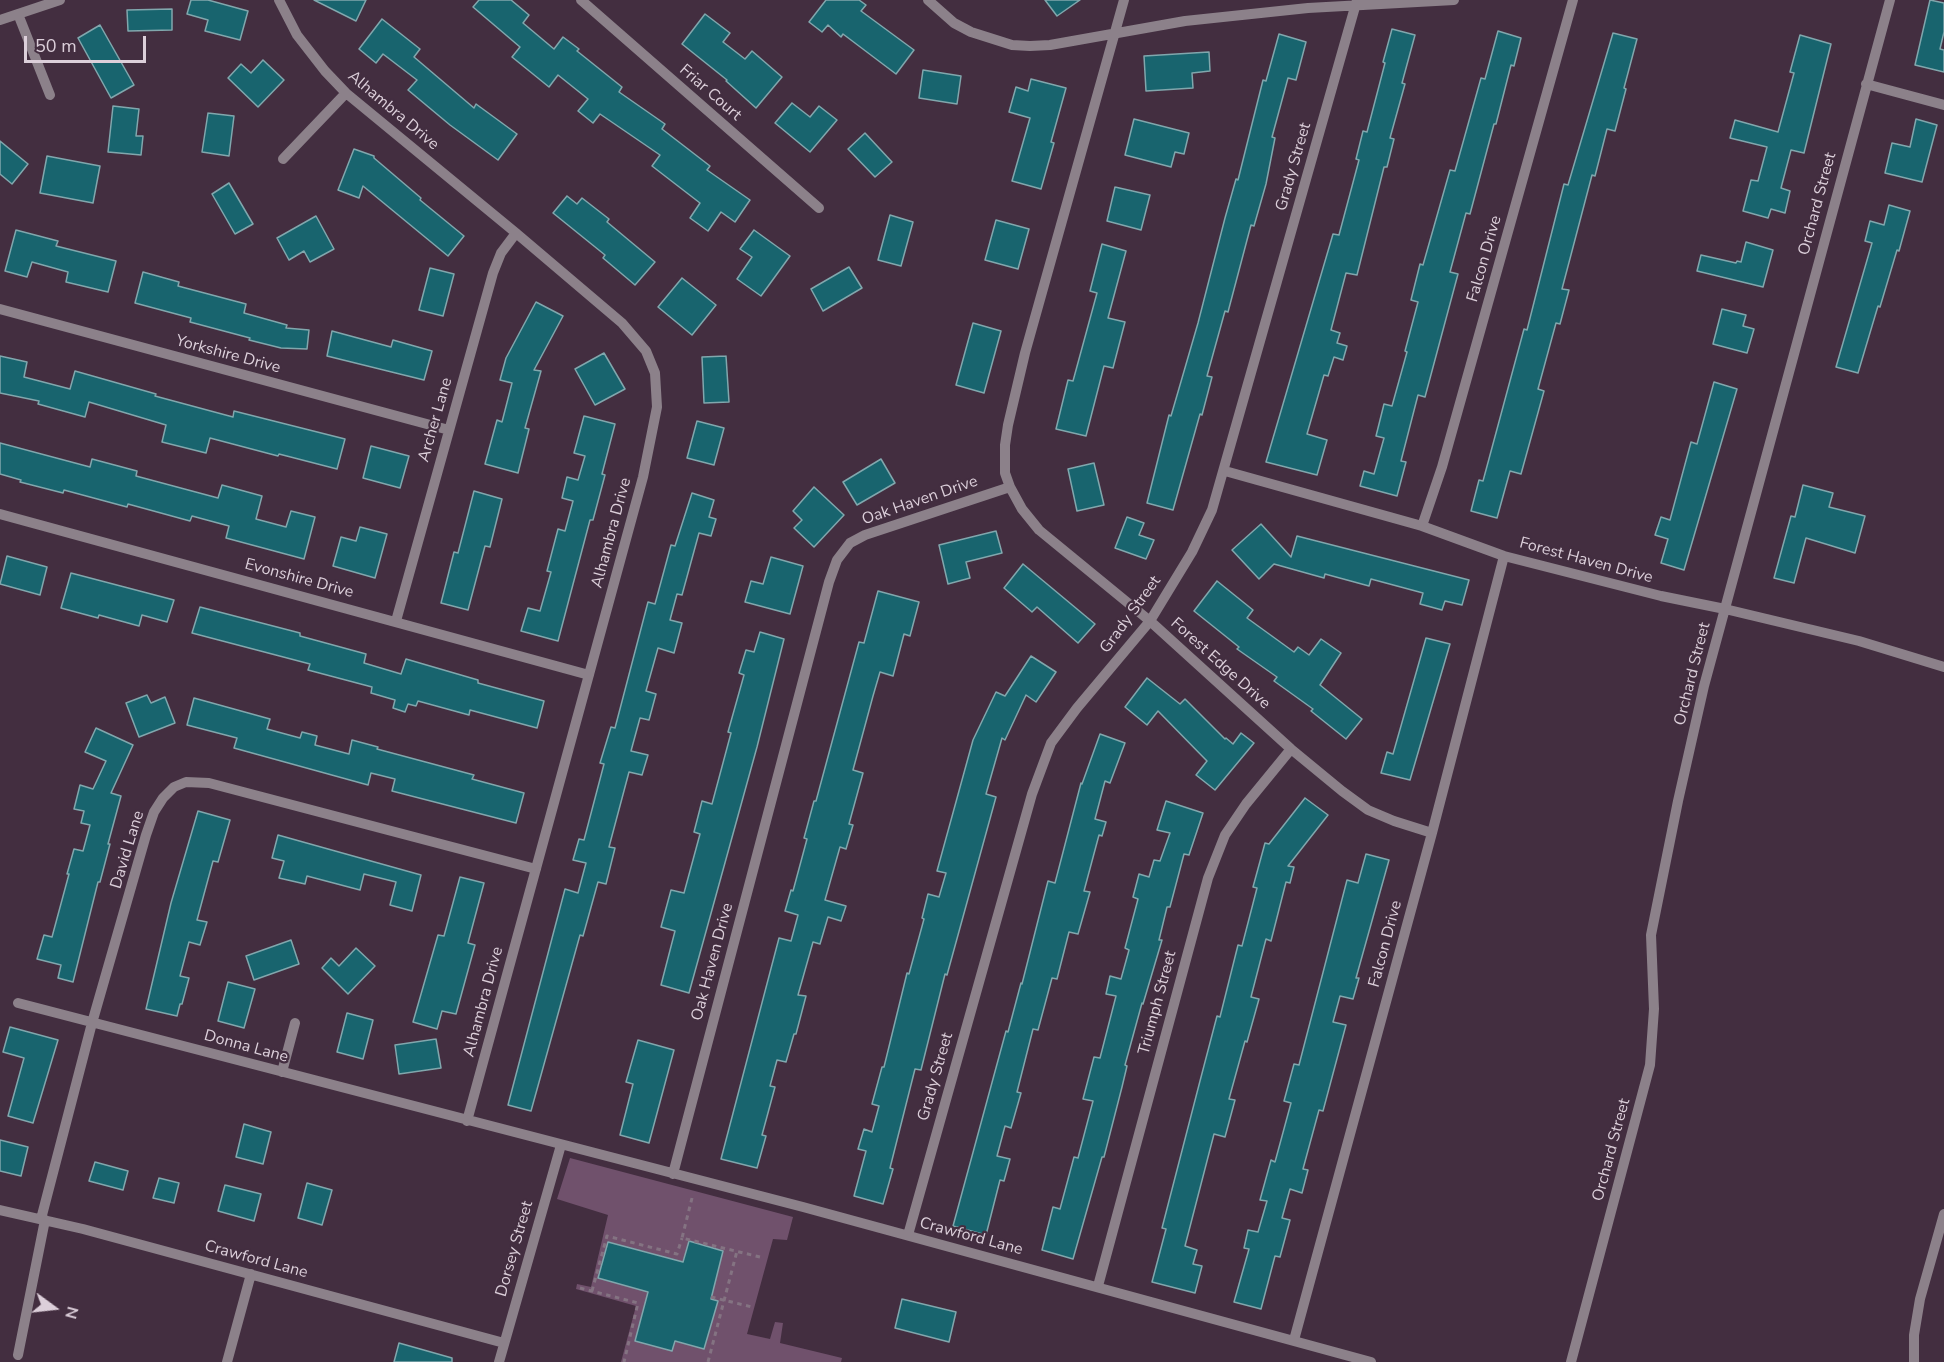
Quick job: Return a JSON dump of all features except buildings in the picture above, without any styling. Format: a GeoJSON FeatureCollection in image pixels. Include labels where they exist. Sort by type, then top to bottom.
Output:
{"type":"FeatureCollection","features":[{"type":"Feature","properties":{"kind":"street"},"geometry":{"type":"LineString","coordinates":[[0,20],[60,0]]}},
{"type":"Feature","properties":{"kind":"street","name":"Alhambra Drive"},"geometry":{"type":"LineString","coordinates":[[279,0],[297,35],[325,71],[346,93],[622,323],[646,351],[654,373],[657,407],[653,433],[467,1121]]}},
{"type":"Feature","properties":{"kind":"street","name":"Friar Court"},"geometry":{"type":"LineString","coordinates":[[581,0],[819,208]]}},
{"type":"Feature","properties":{"kind":"street"},"geometry":{"type":"LineString","coordinates":[[928,0],[963,28],[1012,45],[1050,45],[1185,21],[1356,2],[1454,0]]}},
{"type":"Feature","properties":{"kind":"street"},"geometry":{"type":"LineString","coordinates":[[1010,487],[1005,473],[1008,425],[1028,342],[1124,0]]}},
{"type":"Feature","properties":{"kind":"street","name":"Falcon Drive"},"geometry":{"type":"LineString","coordinates":[[1422,526],[1442,467],[1574,0]]}},
{"type":"Feature","properties":{"kind":"street","name":"Orchard Street"},"geometry":{"type":"LineString","coordinates":[[1571,1362],[1650,1065],[1654,1033],[1651,935],[1699,709],[1890,0]]}},
{"type":"Feature","properties":{"kind":"street","name":"Grady Street"},"geometry":{"type":"LineString","coordinates":[[908,1235],[1032,794],[1051,743],[1077,708],[1150,621],[1192,552],[1212,510],[1225,471],[1356,2]]}},
{"type":"Feature","properties":{"kind":"street"},"geometry":{"type":"LineString","coordinates":[[18,14],[50,95]]}},
{"type":"Feature","properties":{"kind":"street"},"geometry":{"type":"LineString","coordinates":[[1866,84],[1944,105]]}},
{"type":"Feature","properties":{"kind":"street"},"geometry":{"type":"LineString","coordinates":[[283,159],[346,93]]}},
{"type":"Feature","properties":{"kind":"street","name":"Archer Lane"},"geometry":{"type":"LineString","coordinates":[[396,621],[493,273],[501,253],[516,233]]}},
{"type":"Feature","properties":{"kind":"street","name":"Yorkshire Drive"},"geometry":{"type":"LineString","coordinates":[[0,309],[449,430]]}},
{"type":"Feature","properties":{"kind":"street","name":"Forest Haven Drive"},"geometry":{"type":"LineString","coordinates":[[1225,471],[1422,526],[1504,556],[1661,596],[1859,641],[1944,667]]}},
{"type":"Feature","properties":{"kind":"street","name":"Forest Edge Drive"},"geometry":{"type":"LineString","coordinates":[[1010,487],[1022,509],[1039,530],[1150,621],[1291,749],[1342,791],[1368,810],[1432,833]]}},
{"type":"Feature","properties":{"kind":"street","name":"Oak Haven Drive"},"geometry":{"type":"LineString","coordinates":[[673,1174],[829,582],[837,560],[850,543],[865,535],[1010,487]]}},
{"type":"Feature","properties":{"kind":"street","name":"Evonshire Drive"},"geometry":{"type":"LineString","coordinates":[[0,513],[589,675]]}},
{"type":"Feature","properties":{"kind":"street","name":"Falcon Drive"},"geometry":{"type":"LineString","coordinates":[[1294,1340],[1432,833],[1504,556]]}},
{"type":"Feature","properties":{"kind":"street","name":"Triumph Street"},"geometry":{"type":"LineString","coordinates":[[1098,1286],[1208,878],[1225,835],[1246,804],[1291,749]]}},
{"type":"Feature","properties":{"kind":"street","name":"David Lane"},"geometry":{"type":"LineString","coordinates":[[18,1355],[43,1220],[92,1023],[154,812],[174,787],[186,782],[209,783],[536,869]]}},
{"type":"Feature","properties":{"kind":"street","name":"Donna Lane"},"geometry":{"type":"LineString","coordinates":[[18,1003],[467,1121]]}},
{"type":"Feature","properties":{"kind":"street"},"geometry":{"type":"LineString","coordinates":[[282,1072],[295,1023]]}},
{"type":"Feature","properties":{"kind":"street"},"geometry":{"type":"LineString","coordinates":[[467,1121],[561,1145]]}},
{"type":"Feature","properties":{"kind":"street","name":"Crawford Lane"},"geometry":{"type":"LineString","coordinates":[[561,1145],[908,1235],[1371,1362]]}},
{"type":"Feature","properties":{"kind":"street","name":"Dorsey Street"},"geometry":{"type":"LineString","coordinates":[[499,1362],[561,1145]]}},
{"type":"Feature","properties":{"kind":"street","name":"Crawford Lane"},"geometry":{"type":"LineString","coordinates":[[0,1210],[251,1274],[504,1343]]}},
{"type":"Feature","properties":{"kind":"street"},"geometry":{"type":"LineString","coordinates":[[1914,1362],[1914,1335],[1920,1299],[1944,1214]]}},
{"type":"Feature","properties":{"kind":"street"},"geometry":{"type":"LineString","coordinates":[[228,1362],[251,1274]]}},
{"type":"Feature","properties":{"kind":"path"},"geometry":{"type":"LineString","coordinates":[[592,1291],[607,1236],[677,1254],[692,1198]]}},
{"type":"Feature","properties":{"kind":"path"},"geometry":{"type":"LineString","coordinates":[[682,1238],[764,1258]]}},
{"type":"Feature","properties":{"kind":"path"},"geometry":{"type":"LineString","coordinates":[[708,1362],[737,1251]]}},
{"type":"Feature","properties":{"kind":"path"},"geometry":{"type":"LineString","coordinates":[[580,1288],[638,1303],[624,1362]]}},
{"type":"Feature","properties":{"kind":"path"},"geometry":{"type":"LineString","coordinates":[[711,1297],[752,1307]]}},
{"type":"Feature","properties":{"kind":"shaded area"},"geometry":{"type":"Polygon","coordinates":[[[570,1158],[793,1217],[787,1240],[773,1239],[747,1334],[770,1339],[775,1322],[783,1323],[780,1343],[842,1358],[841,1362],[621,1362],[636,1306],[576,1289],[577,1284],[591,1287],[608,1215],[557,1199],[570,1158]],[[689,1241],[683,1262],[608,1242],[598,1278],[648,1292],[675,1341],[704,1349],[717,1301],[711,1299],[723,1251],[689,1241]]]}}]}
